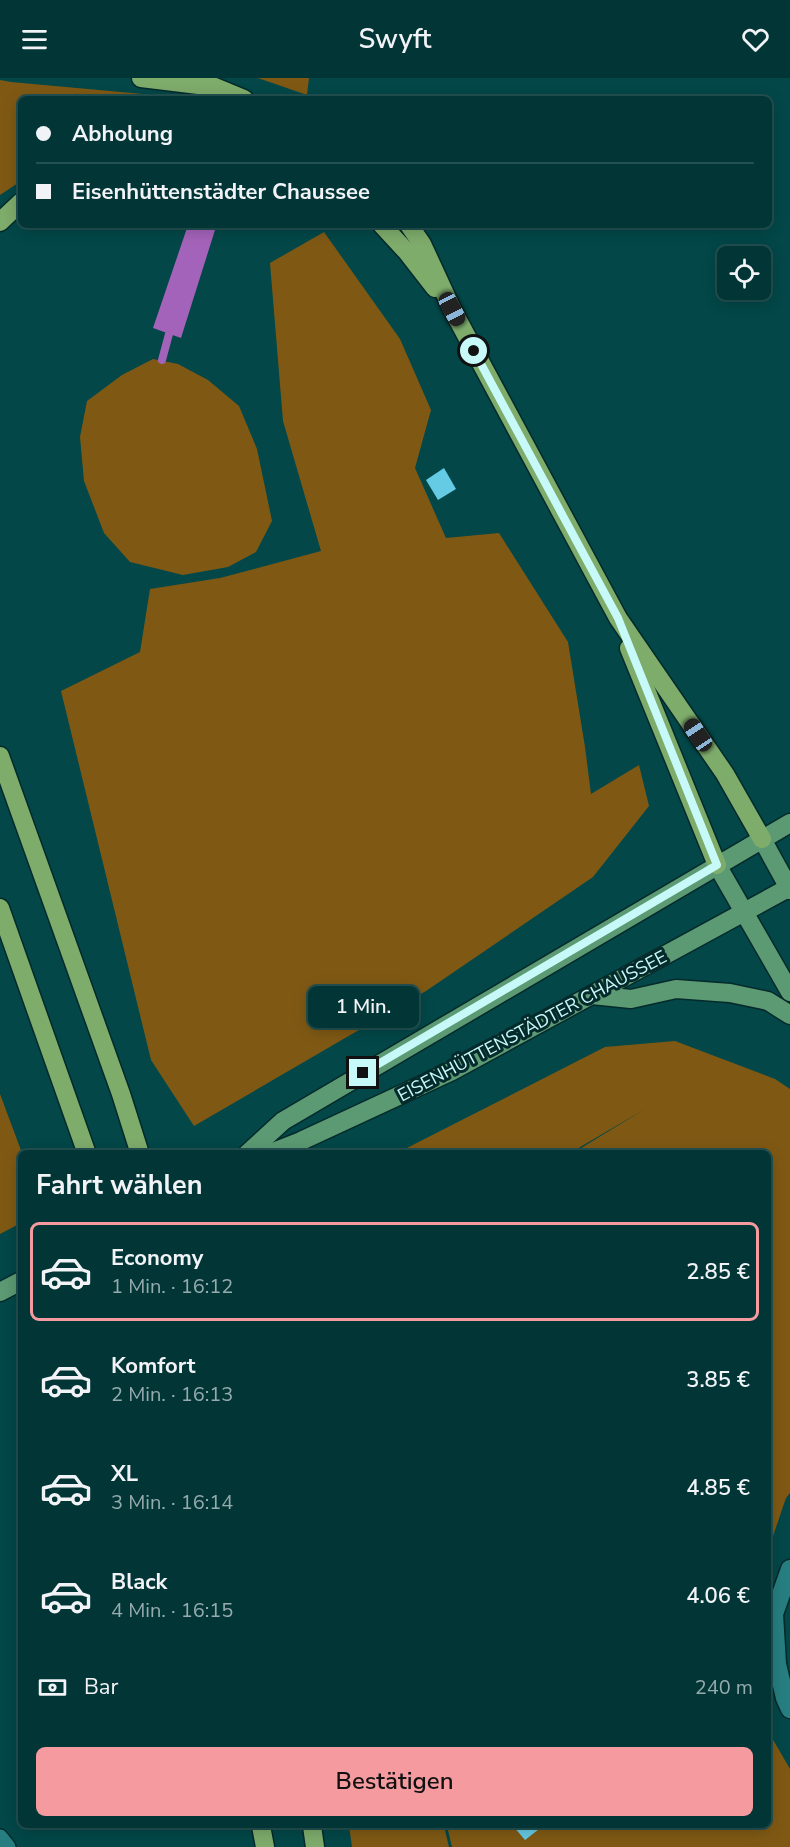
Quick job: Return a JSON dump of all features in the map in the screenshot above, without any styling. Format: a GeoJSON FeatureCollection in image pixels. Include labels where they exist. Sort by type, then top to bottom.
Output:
{"type":"FeatureCollection","features":[{"type":"Feature","properties":{"kind":"highway"},"geometry":{"type":"LineString","coordinates":[[141,78],[215,87],[237,96]]}},
{"type":"Feature","properties":{"kind":"highway"},"geometry":{"type":"LineString","coordinates":[[0,222],[18,205]]}},
{"type":"Feature","properties":{"kind":"highway"},"geometry":{"type":"LineString","coordinates":[[385,228],[452,309]]}},
{"type":"Feature","properties":{"kind":"highway"},"geometry":{"type":"LineString","coordinates":[[410,228],[423,244],[452,309],[618,618],[725,774],[762,839]]}},
{"type":"Feature","properties":{"kind":"highway"},"geometry":{"type":"LineString","coordinates":[[618,618],[717,865]]}},
{"type":"Feature","properties":{"kind":"highway"},"geometry":{"type":"LineString","coordinates":[[0,756],[121,1094],[139,1150]]}},
{"type":"Feature","properties":{"kind":"highway"},"geometry":{"type":"LineString","coordinates":[[0,908],[86,1150]]}},
{"type":"Feature","properties":{"kind":"highway"},"geometry":{"type":"LineString","coordinates":[[261,1828],[265,1847]]}},
{"type":"Feature","properties":{"kind":"highway"},"geometry":{"type":"LineString","coordinates":[[312,1828],[315,1847]]}},
{"type":"Feature","properties":{"kind":"main road"},"geometry":{"type":"LineString","coordinates":[[251,1150],[283,1121],[790,823]]}},
{"type":"Feature","properties":{"kind":"main road"},"geometry":{"type":"LineString","coordinates":[[762,839],[790,888]]}},
{"type":"Feature","properties":{"kind":"main road"},"geometry":{"type":"LineString","coordinates":[[717,865],[790,992]]}},
{"type":"Feature","properties":{"kind":"main road","name":"EISENHÜTTENSTÄDTER CHAUSSEE"},"geometry":{"type":"LineString","coordinates":[[279,1150],[301,1142],[452,1071],[790,888]]}},
{"type":"Feature","properties":{"kind":"main road"},"geometry":{"type":"LineString","coordinates":[[592,995],[631,999],[676,989],[730,993],[768,1001],[790,1015]]}},
{"type":"Feature","properties":{"kind":"main road"},"geometry":{"type":"LineString","coordinates":[[0,1292],[18,1283]]}},
{"type":"Feature","properties":{"kind":"street"},"geometry":{"type":"LineString","coordinates":[[790,1569],[774,1614],[777,1665],[790,1709]]}},
{"type":"Feature","properties":{"kind":"lane"},"geometry":{"type":"LineString","coordinates":[[0,1838],[8,1847]]}},
{"type":"Feature","properties":{"kind":"shaded area"},"geometry":{"type":"Polygon","coordinates":[[[258,78],[309,78],[307,95],[258,78]]]}},
{"type":"Feature","properties":{"kind":"shaded area"},"geometry":{"type":"Polygon","coordinates":[[[0,80],[165,96],[18,96],[18,183],[0,195],[0,80]]]}},
{"type":"Feature","properties":{"kind":"shaded area"},"geometry":{"type":"Polygon","coordinates":[[[187,228],[215,230],[181,338],[153,328],[187,228]]]}},
{"type":"Feature","properties":{"kind":"shaded area"},"geometry":{"type":"Polygon","coordinates":[[[324,232],[400,339],[431,410],[415,468],[446,538],[499,533],[568,642],[591,794],[639,765],[649,806],[593,877],[426,991],[194,1126],[151,1060],[61,691],[140,652],[150,589],[220,578],[321,551],[283,421],[270,263],[324,232]]]}},
{"type":"Feature","properties":{"kind":"shaded area"},"geometry":{"type":"Polygon","coordinates":[[[153,359],[178,364],[208,380],[239,406],[257,449],[272,521],[256,552],[228,567],[183,575],[130,562],[104,533],[84,481],[80,437],[87,401],[122,375],[153,359]]]}},
{"type":"Feature","properties":{"kind":"shaded area"},"geometry":{"type":"Polygon","coordinates":[[[675,1041],[775,1079],[790,1089],[790,1493],[786,1498],[772,1539],[771,1150],[578,1150],[645,1109],[575,1150],[403,1150],[605,1047],[675,1041]]]}},
{"type":"Feature","properties":{"kind":"shaded area"},"geometry":{"type":"Polygon","coordinates":[[[0,1094],[21,1150],[18,1150],[18,1225],[0,1234],[0,1094]]]}},
{"type":"Feature","properties":{"kind":"shaded area"},"geometry":{"type":"Polygon","coordinates":[[[771,1736],[790,1769],[790,1847],[452,1847],[447,1828],[771,1828],[771,1736]]]}},
{"type":"Feature","properties":{"kind":"shaded area"},"geometry":{"type":"Polygon","coordinates":[[[349,1828],[444,1828],[449,1847],[352,1847],[349,1828]]]}},
{"type":"Feature","properties":{"kind":"building"},"geometry":{"type":"Polygon","coordinates":[[[444,468],[456,489],[438,500],[426,480],[444,468]]]}},
{"type":"Feature","properties":{"kind":"building"},"geometry":{"type":"Polygon","coordinates":[[[515,1828],[540,1828],[525,1840],[515,1828]]]}},
{"type":"Feature","properties":{"kind":"waterway"},"geometry":{"type":"LineString","coordinates":[[162,360],[169,334]]}},
{"type":"Feature","properties":{"kind":"route"},"geometry":{"type":"LineString","coordinates":[[363,1073],[717,865],[618,618],[474,351]]}}]}
